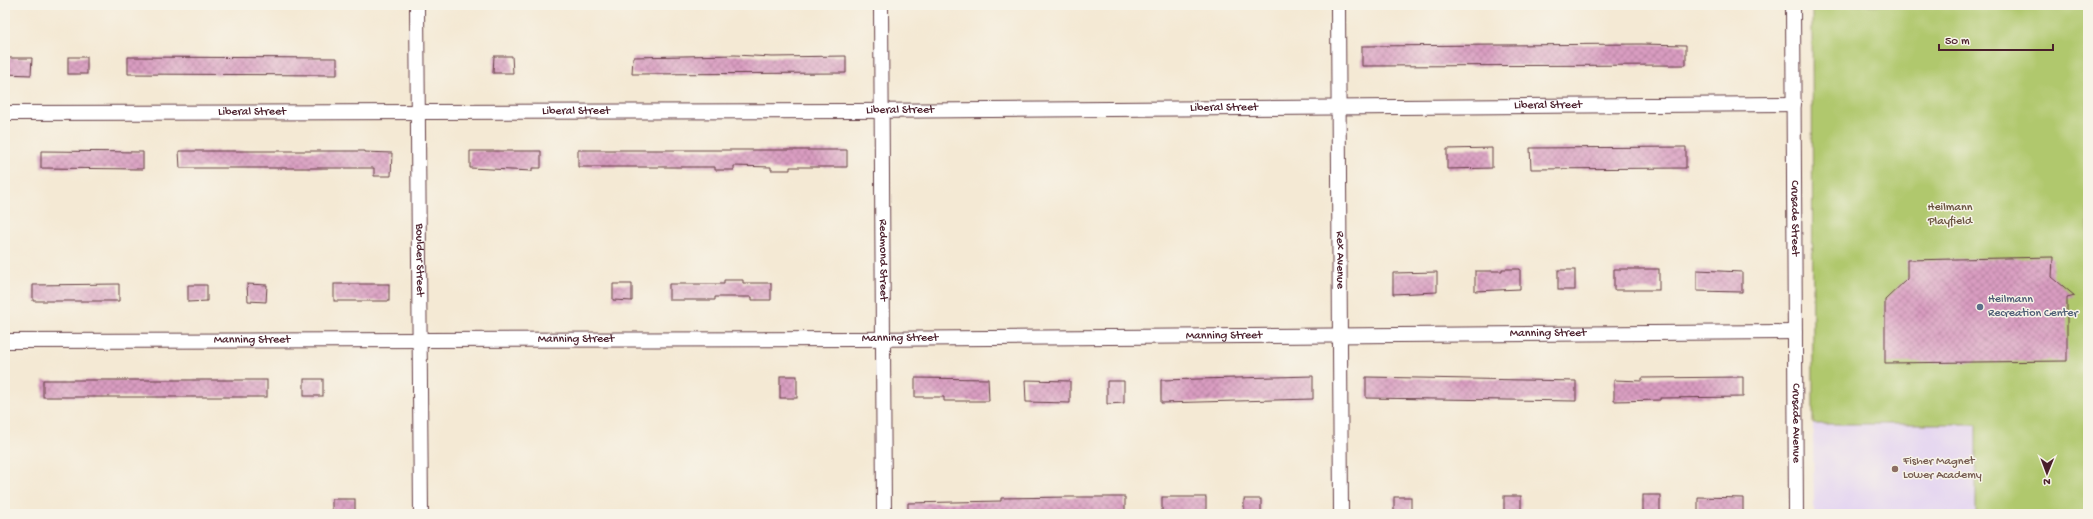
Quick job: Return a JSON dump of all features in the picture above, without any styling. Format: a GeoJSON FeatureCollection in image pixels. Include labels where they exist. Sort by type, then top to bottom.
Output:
{"type":"FeatureCollection","features":[{"type":"Feature","properties":{"kind":"street","name":"Boulder Street"},"geometry":{"type":"LineString","coordinates":[[418,5],[421,514]]}},
{"type":"Feature","properties":{"kind":"street","name":"Redmond Street"},"geometry":{"type":"LineString","coordinates":[[881,5],[884,514]]}},
{"type":"Feature","properties":{"kind":"street","name":"Rex Avenue"},"geometry":{"type":"LineString","coordinates":[[1338,5],[1341,514]]}},
{"type":"Feature","properties":{"kind":"street"},"geometry":{"type":"LineString","coordinates":[[1793,5],[1794,104]]}},
{"type":"Feature","properties":{"kind":"street","name":"Liberal Street"},"geometry":{"type":"LineString","coordinates":[[5,113],[882,110],[1794,104]]}},
{"type":"Feature","properties":{"kind":"street","name":"Crusade Street"},"geometry":{"type":"LineString","coordinates":[[1794,104],[1795,332]]}},
{"type":"Feature","properties":{"kind":"street","name":"Manning Street"},"geometry":{"type":"LineString","coordinates":[[5,341],[883,338],[1795,332]]}},
{"type":"Feature","properties":{"kind":"street","name":"Crusade Avenue"},"geometry":{"type":"LineString","coordinates":[[1795,332],[1796,514]]}},
{"type":"Feature","properties":{"kind":"shaded area","name":"Fisher Magnet Lower Academy"},"geometry":{"type":"Polygon","coordinates":[[[1813,424],[1976,424],[1976,514],[1814,514],[1813,424]]]}},
{"type":"Feature","properties":{"kind":"green space","name":"Heilmann Playfield"},"geometry":{"type":"Polygon","coordinates":[[[1812,5],[2088,5],[2088,514],[1976,514],[1976,424],[1813,424],[1812,5]]]}},
{"type":"Feature","properties":{"kind":"building"},"geometry":{"type":"Polygon","coordinates":[[[1686,45],[1686,65],[1362,66],[1362,46],[1686,45]]]}},
{"type":"Feature","properties":{"kind":"building"},"geometry":{"type":"Polygon","coordinates":[[[735,55],[772,57],[846,56],[846,73],[632,74],[633,57],[735,55]]]}},
{"type":"Feature","properties":{"kind":"building"},"geometry":{"type":"Polygon","coordinates":[[[494,56],[512,56],[513,73],[493,73],[494,56]]]}},
{"type":"Feature","properties":{"kind":"building"},"geometry":{"type":"Polygon","coordinates":[[[68,57],[87,57],[87,74],[68,74],[68,57]]]}},
{"type":"Feature","properties":{"kind":"building"},"geometry":{"type":"Polygon","coordinates":[[[128,57],[337,58],[337,75],[128,74],[128,57]]]}},
{"type":"Feature","properties":{"kind":"building"},"geometry":{"type":"Polygon","coordinates":[[[5,58],[32,58],[31,75],[5,74],[5,58]]]}},
{"type":"Feature","properties":{"kind":"building"},"geometry":{"type":"Polygon","coordinates":[[[1686,147],[1686,168],[1531,169],[1530,148],[1686,147]]]}},
{"type":"Feature","properties":{"kind":"building"},"geometry":{"type":"Polygon","coordinates":[[[1492,148],[1492,168],[1447,169],[1447,149],[1492,148]]]}},
{"type":"Feature","properties":{"kind":"building"},"geometry":{"type":"Polygon","coordinates":[[[578,150],[847,150],[847,167],[790,167],[790,170],[771,170],[771,167],[734,166],[734,170],[715,170],[715,167],[578,167],[578,150]]]}},
{"type":"Feature","properties":{"kind":"building"},"geometry":{"type":"Polygon","coordinates":[[[41,151],[143,152],[143,169],[41,168],[41,151]]]}},
{"type":"Feature","properties":{"kind":"building"},"geometry":{"type":"Polygon","coordinates":[[[179,151],[365,151],[392,153],[391,176],[374,176],[374,168],[180,168],[179,151]]]}},
{"type":"Feature","properties":{"kind":"building"},"geometry":{"type":"Polygon","coordinates":[[[470,151],[541,151],[541,168],[532,168],[532,171],[470,168],[470,151]]]}},
{"type":"Feature","properties":{"kind":"building","name":"Heilmann Recreation Center"},"geometry":{"type":"Polygon","coordinates":[[[2053,257],[2052,277],[2075,296],[2067,298],[2067,361],[1885,363],[1885,300],[1907,279],[1907,260],[2053,257]]]}},
{"type":"Feature","properties":{"kind":"building"},"geometry":{"type":"Polygon","coordinates":[[[1502,269],[1520,269],[1520,289],[1475,291],[1475,271],[1502,271],[1502,269]]]}},
{"type":"Feature","properties":{"kind":"building"},"geometry":{"type":"Polygon","coordinates":[[[1614,269],[1659,269],[1659,290],[1614,290],[1614,269]]]}},
{"type":"Feature","properties":{"kind":"building"},"geometry":{"type":"Polygon","coordinates":[[[1558,270],[1575,270],[1575,290],[1558,290],[1558,270]]]}},
{"type":"Feature","properties":{"kind":"building"},"geometry":{"type":"Polygon","coordinates":[[[1697,270],[1742,272],[1742,292],[1697,291],[1697,270]]]}},
{"type":"Feature","properties":{"kind":"building"},"geometry":{"type":"Polygon","coordinates":[[[1437,272],[1437,292],[1393,294],[1393,273],[1437,272]]]}},
{"type":"Feature","properties":{"kind":"building"},"geometry":{"type":"Polygon","coordinates":[[[724,280],[743,280],[743,283],[771,283],[771,300],[752,300],[752,297],[715,297],[715,300],[669,300],[669,284],[724,284],[724,280]]]}},
{"type":"Feature","properties":{"kind":"building"},"geometry":{"type":"Polygon","coordinates":[[[119,284],[119,301],[33,301],[33,285],[119,284]]]}},
{"type":"Feature","properties":{"kind":"building"},"geometry":{"type":"Polygon","coordinates":[[[247,284],[267,285],[266,302],[248,301],[247,284]]]}},
{"type":"Feature","properties":{"kind":"building"},"geometry":{"type":"Polygon","coordinates":[[[334,284],[389,284],[389,301],[334,301],[334,284]]]}},
{"type":"Feature","properties":{"kind":"building"},"geometry":{"type":"Polygon","coordinates":[[[613,284],[632,284],[632,301],[613,300],[613,284]]]}},
{"type":"Feature","properties":{"kind":"building"},"geometry":{"type":"Polygon","coordinates":[[[188,285],[207,285],[207,301],[188,302],[188,285]]]}},
{"type":"Feature","properties":{"kind":"building"},"geometry":{"type":"Polygon","coordinates":[[[780,376],[797,376],[797,398],[780,398],[780,376]]]}},
{"type":"Feature","properties":{"kind":"building"},"geometry":{"type":"Polygon","coordinates":[[[1313,376],[1313,399],[1161,403],[1161,380],[1313,376]]]}},
{"type":"Feature","properties":{"kind":"building"},"geometry":{"type":"Polygon","coordinates":[[[1366,377],[1576,381],[1576,401],[1366,398],[1366,377]]]}},
{"type":"Feature","properties":{"kind":"building"},"geometry":{"type":"Polygon","coordinates":[[[1743,377],[1743,397],[1660,398],[1660,400],[1614,401],[1614,380],[1642,381],[1642,378],[1743,377]]]}},
{"type":"Feature","properties":{"kind":"building"},"geometry":{"type":"Polygon","coordinates":[[[915,378],[988,379],[989,401],[944,401],[944,397],[915,397],[915,378]]]}},
{"type":"Feature","properties":{"kind":"building"},"geometry":{"type":"Polygon","coordinates":[[[304,379],[323,379],[323,396],[304,396],[304,379]]]}},
{"type":"Feature","properties":{"kind":"building"},"geometry":{"type":"Polygon","coordinates":[[[43,380],[267,380],[267,397],[43,397],[43,380]]]}},
{"type":"Feature","properties":{"kind":"building"},"geometry":{"type":"Polygon","coordinates":[[[1025,380],[1070,381],[1070,403],[1026,402],[1025,380]]]}},
{"type":"Feature","properties":{"kind":"building"},"geometry":{"type":"Polygon","coordinates":[[[1107,381],[1124,381],[1124,403],[1107,404],[1107,381]]]}},
{"type":"Feature","properties":{"kind":"building"},"geometry":{"type":"Polygon","coordinates":[[[1643,495],[1660,495],[1660,514],[1643,514],[1643,495]]]}},
{"type":"Feature","properties":{"kind":"building"},"geometry":{"type":"Polygon","coordinates":[[[1504,496],[1521,496],[1521,514],[1504,514],[1504,496]]]}},
{"type":"Feature","properties":{"kind":"building"},"geometry":{"type":"Polygon","coordinates":[[[1125,497],[1125,514],[908,514],[908,503],[1001,501],[1001,498],[1125,497]]]}},
{"type":"Feature","properties":{"kind":"building"},"geometry":{"type":"Polygon","coordinates":[[[1162,497],[1206,497],[1206,514],[1162,514],[1162,497]]]}},
{"type":"Feature","properties":{"kind":"building"},"geometry":{"type":"Polygon","coordinates":[[[1394,497],[1411,497],[1411,514],[1394,514],[1394,497]]]}},
{"type":"Feature","properties":{"kind":"building"},"geometry":{"type":"Polygon","coordinates":[[[1698,497],[1743,498],[1743,514],[1698,514],[1698,497]]]}},
{"type":"Feature","properties":{"kind":"building"},"geometry":{"type":"Polygon","coordinates":[[[332,499],[355,499],[355,514],[332,514],[332,499]]]}},
{"type":"Feature","properties":{"kind":"building"},"geometry":{"type":"Polygon","coordinates":[[[1244,499],[1261,499],[1261,514],[1244,514],[1244,499]]]}},
{"type":"Feature","properties":{"kind":"place","name":"Heilmann Recreation Center"},"geometry":{"type":"Point","coordinates":[1980,307]}},
{"type":"Feature","properties":{"kind":"place","name":"Fisher Magnet Lower Academy"},"geometry":{"type":"Point","coordinates":[1895,469]}}]}
